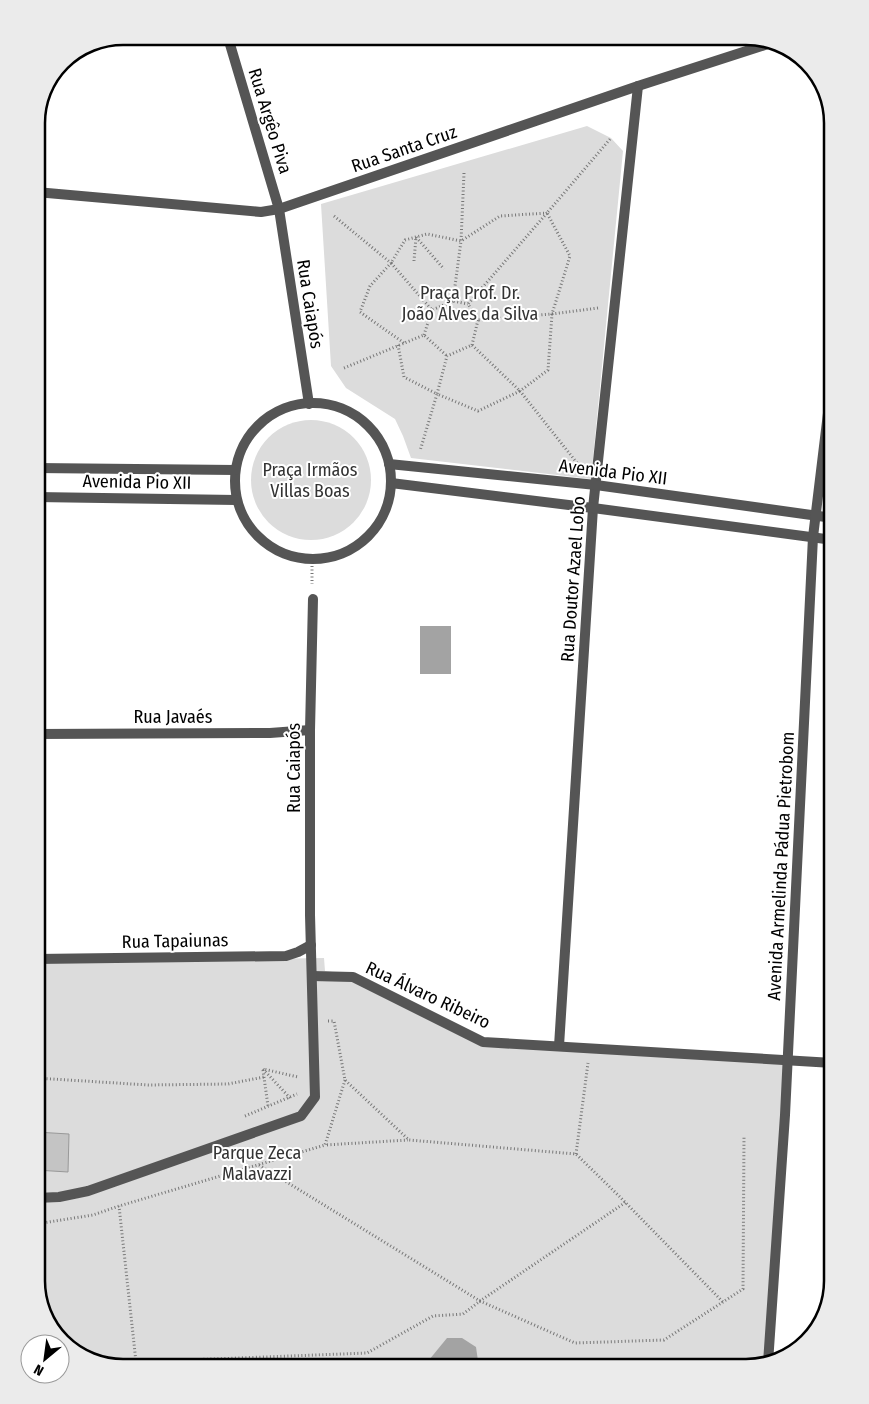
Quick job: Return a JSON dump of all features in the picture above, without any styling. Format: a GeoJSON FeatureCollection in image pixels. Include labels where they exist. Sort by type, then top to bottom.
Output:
{"type":"FeatureCollection","features":[{"type":"Feature","properties":{"kind":"street","name":"Rua Argêo Piva"},"geometry":{"type":"LineString","coordinates":[[230,45],[279,209]]}},
{"type":"Feature","properties":{"kind":"street","name":"Rua Santa Cruz"},"geometry":{"type":"LineString","coordinates":[[45,193],[261,212],[279,209],[638,86],[761,46]]}},
{"type":"Feature","properties":{"kind":"street","name":"Rua Doutor Azael Lobo"},"geometry":{"type":"LineString","coordinates":[[559,1046],[592,508],[638,86]]}},
{"type":"Feature","properties":{"kind":"street","name":"Rua Caiapós"},"geometry":{"type":"LineString","coordinates":[[279,209],[308,404]]}},
{"type":"Feature","properties":{"kind":"street"},"geometry":{"type":"LineString","coordinates":[[308,404],[330,406],[351,414],[372,432],[381,444],[389,464],[391,482],[387,507],[376,528],[358,545],[336,556],[312,560],[286,555],[264,542],[247,523],[236,500],[235,470],[241,449],[252,431],[268,417],[288,408],[308,404]]}},
{"type":"Feature","properties":{"kind":"street","name":"Avenida Armelinda Pádua Pietrobom"},"geometry":{"type":"LineString","coordinates":[[768,1355],[786,1114],[813,537],[824,448]]}},
{"type":"Feature","properties":{"kind":"street","name":"Avenida Pio XII"},"geometry":{"type":"LineString","coordinates":[[389,464],[596,485],[824,517]]}},
{"type":"Feature","properties":{"kind":"street","name":"Avenida Pio XII"},"geometry":{"type":"LineString","coordinates":[[45,468],[235,470]]}},
{"type":"Feature","properties":{"kind":"street"},"geometry":{"type":"LineString","coordinates":[[391,482],[824,539]]}},
{"type":"Feature","properties":{"kind":"street","name":"Avenida Pio XII"},"geometry":{"type":"LineString","coordinates":[[45,497],[236,500]]}},
{"type":"Feature","properties":{"kind":"street","name":"Rua Caiapós"},"geometry":{"type":"LineString","coordinates":[[312,599],[310,730],[312,976]]}},
{"type":"Feature","properties":{"kind":"street","name":"Rua Javaés"},"geometry":{"type":"LineString","coordinates":[[45,734],[270,733],[310,730]]}},
{"type":"Feature","properties":{"kind":"street","name":"Rua Tapaiunas"},"geometry":{"type":"LineString","coordinates":[[45,959],[286,956],[311,945]]}},
{"type":"Feature","properties":{"kind":"street"},"geometry":{"type":"LineString","coordinates":[[45,1198],[88,1192],[301,1116],[315,1097],[312,976]]}},
{"type":"Feature","properties":{"kind":"street","name":"Rua Álvaro Ribeiro"},"geometry":{"type":"LineString","coordinates":[[312,976],[353,977],[484,1042],[824,1062]]}},
{"type":"Feature","properties":{"kind":"path"},"geometry":{"type":"LineString","coordinates":[[468,304],[611,138]]}},
{"type":"Feature","properties":{"kind":"path"},"geometry":{"type":"LineString","coordinates":[[453,301],[461,241],[464,173]]}},
{"type":"Feature","properties":{"kind":"path"},"geometry":{"type":"LineString","coordinates":[[404,343],[360,312],[370,286],[391,263],[405,240],[427,234],[461,241],[500,216],[548,213]]}},
{"type":"Feature","properties":{"kind":"path"},"geometry":{"type":"LineString","coordinates":[[398,345],[404,377],[436,394],[478,411],[520,391],[548,370],[552,314],[570,256],[548,213]]}},
{"type":"Feature","properties":{"kind":"path"},"geometry":{"type":"LineString","coordinates":[[334,216],[391,263],[432,310]]}},
{"type":"Feature","properties":{"kind":"path"},"geometry":{"type":"LineString","coordinates":[[414,261],[416,237]]}},
{"type":"Feature","properties":{"kind":"path"},"geometry":{"type":"LineString","coordinates":[[416,237],[444,270]]}},
{"type":"Feature","properties":{"kind":"path"},"geometry":{"type":"LineString","coordinates":[[424,335],[432,310],[453,301],[468,304],[478,320],[472,345]]}},
{"type":"Feature","properties":{"kind":"path"},"geometry":{"type":"LineString","coordinates":[[478,320],[552,314],[615,306]]}},
{"type":"Feature","properties":{"kind":"path"},"geometry":{"type":"LineString","coordinates":[[344,368],[424,335]]}},
{"type":"Feature","properties":{"kind":"path"},"geometry":{"type":"LineString","coordinates":[[424,335],[447,356]]}},
{"type":"Feature","properties":{"kind":"path"},"geometry":{"type":"LineString","coordinates":[[472,345],[520,391],[585,472]]}},
{"type":"Feature","properties":{"kind":"path"},"geometry":{"type":"LineString","coordinates":[[447,356],[472,345]]}},
{"type":"Feature","properties":{"kind":"path"},"geometry":{"type":"LineString","coordinates":[[418,459],[447,356]]}},
{"type":"Feature","properties":{"kind":"path"},"geometry":{"type":"LineString","coordinates":[[312,560],[312,599]]}},
{"type":"Feature","properties":{"kind":"path"},"geometry":{"type":"LineString","coordinates":[[313,1020],[334,1021],[345,1080],[325,1145]]}},
{"type":"Feature","properties":{"kind":"path"},"geometry":{"type":"LineString","coordinates":[[576,1154],[590,1049]]}},
{"type":"Feature","properties":{"kind":"path"},"geometry":{"type":"LineString","coordinates":[[263,1069],[304,1112]]}},
{"type":"Feature","properties":{"kind":"path"},"geometry":{"type":"LineString","coordinates":[[263,1069],[268,1106]]}},
{"type":"Feature","properties":{"kind":"path"},"geometry":{"type":"LineString","coordinates":[[263,1069],[305,1079]]}},
{"type":"Feature","properties":{"kind":"path"},"geometry":{"type":"LineString","coordinates":[[45,1079],[157,1085],[228,1084],[264,1077]]}},
{"type":"Feature","properties":{"kind":"path"},"geometry":{"type":"LineString","coordinates":[[345,1080],[409,1140]]}},
{"type":"Feature","properties":{"kind":"path"},"geometry":{"type":"LineString","coordinates":[[244,1117],[297,1093]]}},
{"type":"Feature","properties":{"kind":"path"},"geometry":{"type":"LineString","coordinates":[[259,1165],[480,1301],[575,1343],[664,1340],[743,1289],[744,1137]]}},
{"type":"Feature","properties":{"kind":"path"},"geometry":{"type":"LineString","coordinates":[[45,1223],[93,1215],[325,1145],[409,1140],[576,1154],[626,1202],[723,1302]]}},
{"type":"Feature","properties":{"kind":"path"},"geometry":{"type":"LineString","coordinates":[[213,1359],[367,1353],[433,1316],[463,1314],[626,1202]]}},
{"type":"Feature","properties":{"kind":"path"},"geometry":{"type":"LineString","coordinates":[[119,1206],[136,1359]]}},
{"type":"Feature","properties":{"kind":"green space","name":"Praça Prof. Dr. João Alves da Silva"},"geometry":{"type":"Polygon","coordinates":[[[587,126],[611,138],[623,151],[591,479],[411,458],[395,419],[346,388],[331,366],[321,204],[587,126]]]}},
{"type":"Feature","properties":{"kind":"green space","name":"Praça Irmãos Villas Boas"},"geometry":{"type":"Polygon","coordinates":[[[311,420],[323,421],[334,425],[344,430],[353,438],[361,447],[366,457],[370,468],[370,492],[366,503],[361,513],[353,522],[344,530],[334,535],[323,539],[311,540],[299,539],[288,535],[278,530],[269,522],[261,513],[256,503],[252,492],[251,480],[252,468],[256,457],[261,447],[269,438],[278,430],[288,425],[299,421],[311,420]]]}},
{"type":"Feature","properties":{"kind":"green space","name":"Parque Zeca Malavazzi"},"geometry":{"type":"Polygon","coordinates":[[[324,958],[325,971],[354,975],[485,1041],[788,1060],[769,1355],[766,1356],[746,1359],[108,1358],[88,1351],[72,1340],[70,1334],[64,1332],[53,1316],[49,1306],[45,1281],[45,962],[324,958]]]}},
{"type":"Feature","properties":{"kind":"shaded area"},"geometry":{"type":"Polygon","coordinates":[[[420,626],[451,626],[451,674],[420,674],[420,626]]]}},
{"type":"Feature","properties":{"kind":"shaded area"},"geometry":{"type":"Polygon","coordinates":[[[447,1338],[462,1338],[476,1347],[478,1359],[430,1359],[447,1338]]]}},
{"type":"Feature","properties":{"kind":"building"},"geometry":{"type":"Polygon","coordinates":[[[45,1133],[69,1134],[68,1172],[45,1171],[45,1133]]]}}]}
